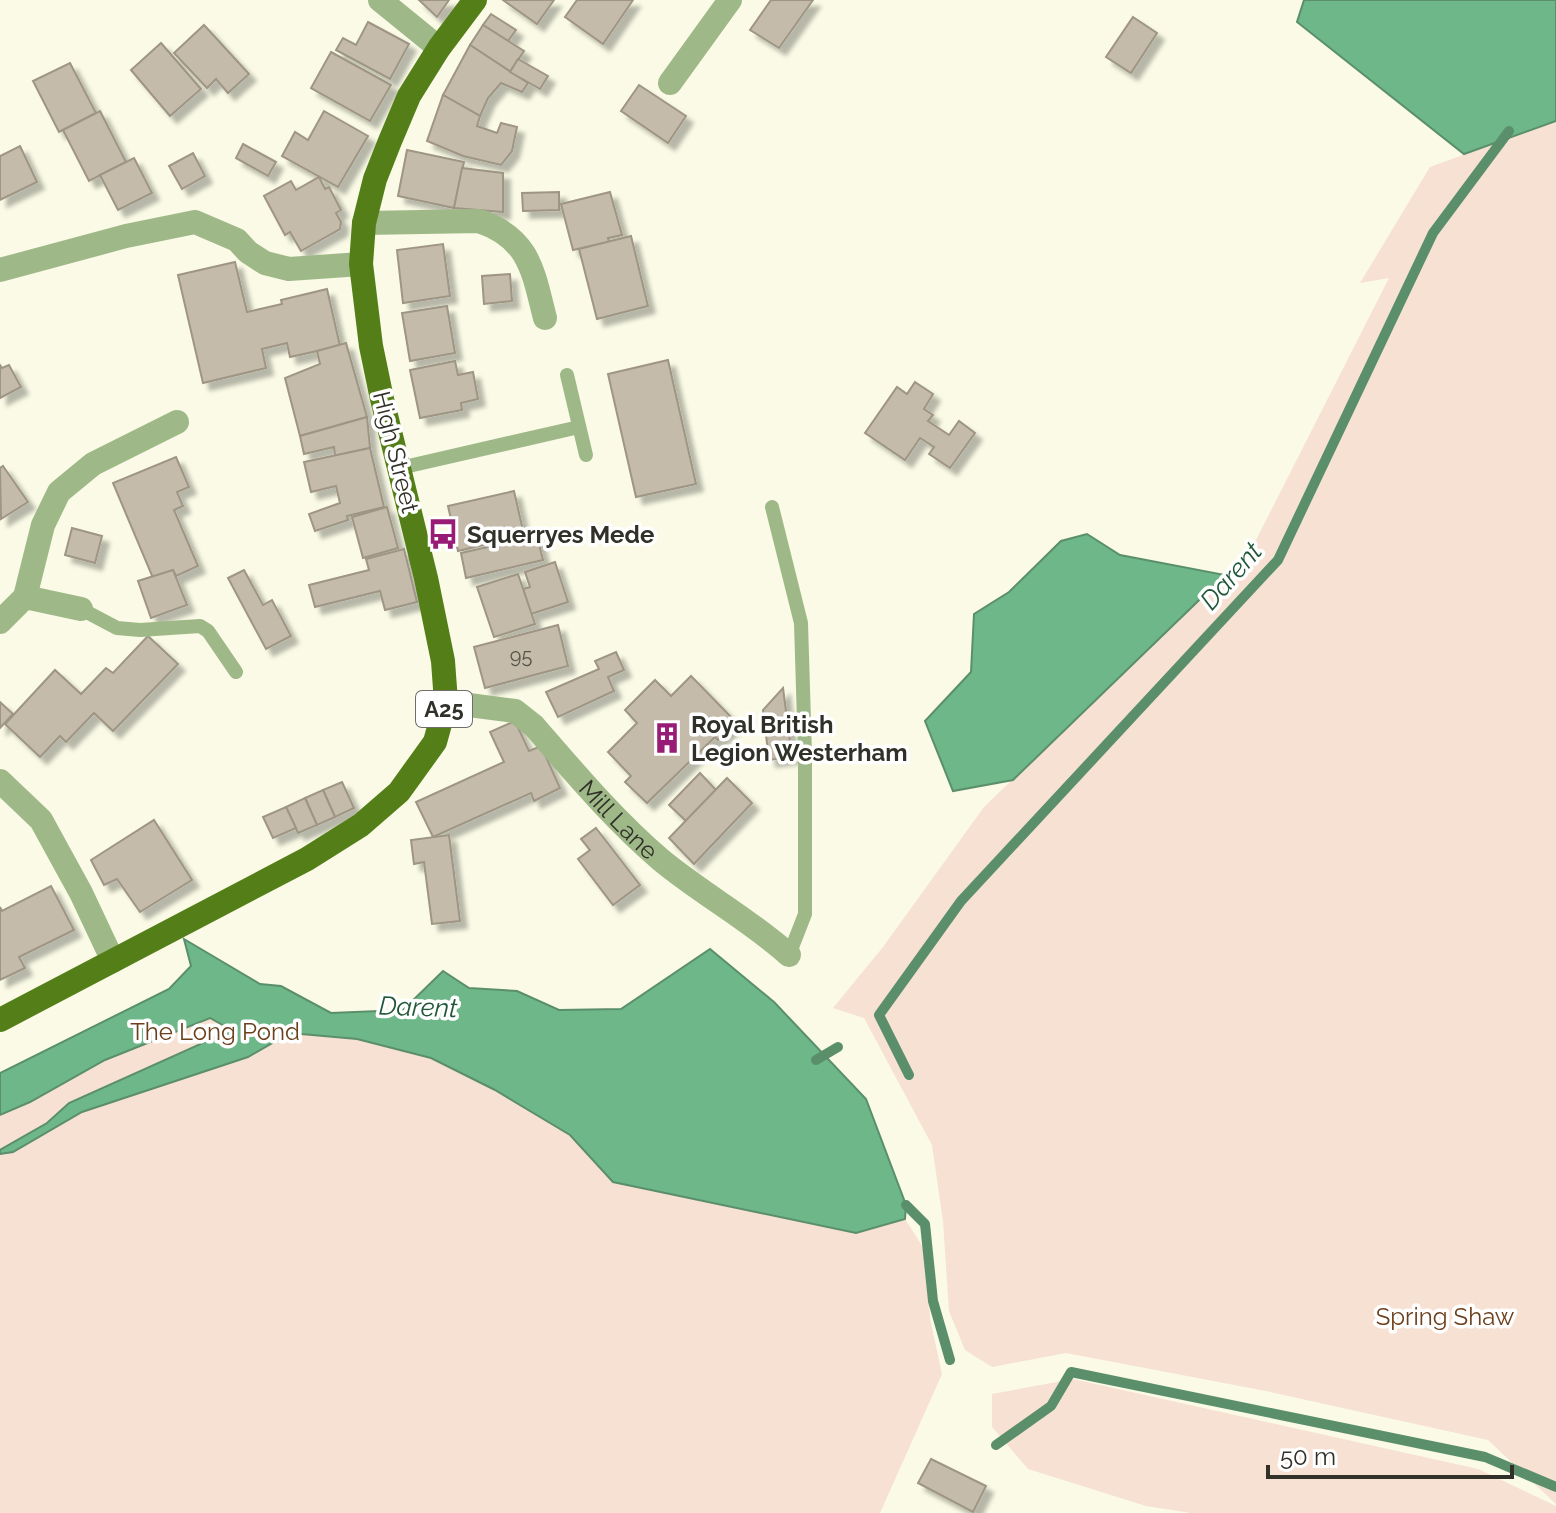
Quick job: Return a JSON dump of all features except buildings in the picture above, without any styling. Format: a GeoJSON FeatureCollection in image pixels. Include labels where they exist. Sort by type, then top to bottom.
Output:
{"type":"FeatureCollection","features":[{"type":"Feature","properties":{"kind":"main road","name":"High Street"},"geometry":{"type":"LineString","coordinates":[[0,1020],[307,859],[361,825],[399,792],[435,742],[446,702],[443,661],[371,346],[361,264],[364,223],[375,179],[409,96],[439,48],[475,0]]}},
{"type":"Feature","properties":{"kind":"street"},"geometry":{"type":"LineString","coordinates":[[380,0],[439,48]]}},
{"type":"Feature","properties":{"kind":"street"},"geometry":{"type":"LineString","coordinates":[[670,83],[730,0]]}},
{"type":"Feature","properties":{"kind":"street"},"geometry":{"type":"LineString","coordinates":[[364,223],[479,221],[495,227],[531,261],[545,318]]}},
{"type":"Feature","properties":{"kind":"street"},"geometry":{"type":"LineString","coordinates":[[0,270],[126,236],[195,222],[237,240],[265,263],[289,269],[361,264]]}},
{"type":"Feature","properties":{"kind":"street"},"geometry":{"type":"LineString","coordinates":[[0,622],[25,597],[43,525],[59,492],[93,464],[177,422]]}},
{"type":"Feature","properties":{"kind":"street"},"geometry":{"type":"LineString","coordinates":[[25,597],[81,609]]}},
{"type":"Feature","properties":{"kind":"street","name":"Mill Lane"},"geometry":{"type":"LineString","coordinates":[[446,702],[515,711],[534,726],[634,836],[697,888],[763,932],[789,955]]}},
{"type":"Feature","properties":{"kind":"street"},"geometry":{"type":"LineString","coordinates":[[0,781],[41,820],[81,893],[113,961]]}},
{"type":"Feature","properties":{"kind":"lane"},"geometry":{"type":"LineString","coordinates":[[567,375],[586,455]]}},
{"type":"Feature","properties":{"kind":"lane"},"geometry":{"type":"LineString","coordinates":[[400,468],[579,427]]}},
{"type":"Feature","properties":{"kind":"lane"},"geometry":{"type":"LineString","coordinates":[[772,507],[801,623],[805,914],[789,955]]}},
{"type":"Feature","properties":{"kind":"lane"},"geometry":{"type":"LineString","coordinates":[[81,609],[117,628],[140,630],[200,626],[208,631],[236,672]]}},
{"type":"Feature","properties":{"kind":"green space","name":"Spring Shaw"},"geometry":{"type":"Polygon","coordinates":[[[1556,121],[1556,1504],[1488,1440],[1266,1391],[1066,1353],[992,1367],[965,1350],[949,1311],[943,1221],[932,1145],[864,1018],[833,1008],[883,947],[984,807],[1251,550],[1389,278],[1360,283],[1430,167],[1556,121]]]}},
{"type":"Feature","properties":{"kind":"green space","name":"The Long Pond"},"geometry":{"type":"Polygon","coordinates":[[[184,939],[260,984],[281,986],[331,1013],[403,1010],[442,1064],[495,1090],[570,1135],[613,1182],[856,1232],[905,1219],[926,1252],[930,1319],[942,1374],[880,1513],[0,1513],[0,1073],[169,989],[191,966],[184,939]]]}},
{"type":"Feature","properties":{"kind":"green space"},"geometry":{"type":"Polygon","coordinates":[[[1073,1379],[1478,1469],[1556,1506],[1556,1513],[1191,1513],[1146,1506],[1028,1469],[992,1427],[992,1394],[1073,1379]]]}},
{"type":"Feature","properties":{"kind":"water"},"geometry":{"type":"Polygon","coordinates":[[[1304,0],[1556,0],[1556,121],[1464,154],[1297,22],[1304,0]]]}},
{"type":"Feature","properties":{"kind":"water"},"geometry":{"type":"Polygon","coordinates":[[[1087,534],[1120,555],[1225,575],[1013,780],[953,791],[925,721],[971,672],[974,614],[1009,592],[1061,541],[1087,534]]]}},
{"type":"Feature","properties":{"kind":"water"},"geometry":{"type":"Polygon","coordinates":[[[184,939],[260,984],[281,986],[331,1013],[403,1010],[443,971],[469,988],[517,991],[559,1010],[621,1009],[710,949],[774,1002],[866,1099],[906,1205],[905,1219],[856,1233],[613,1182],[570,1135],[495,1090],[431,1058],[357,1039],[290,1033],[248,1057],[82,1112],[13,1152],[0,1154],[0,1150],[47,1123],[69,1103],[214,1038],[226,1027],[210,1018],[105,1060],[30,1102],[0,1115],[0,1073],[169,989],[191,966],[184,939]]]}},
{"type":"Feature","properties":{"kind":"waterway","name":"Darent"},"geometry":{"type":"LineString","coordinates":[[909,1075],[879,1015],[961,901],[1278,560],[1433,233],[1509,131]]}},
{"type":"Feature","properties":{"kind":"waterway","name":"Darent"},"geometry":{"type":"LineString","coordinates":[[816,1060],[838,1047]]}},
{"type":"Feature","properties":{"kind":"waterway"},"geometry":{"type":"LineString","coordinates":[[906,1205],[925,1224],[933,1301],[950,1360]]}},
{"type":"Feature","properties":{"kind":"waterway"},"geometry":{"type":"LineString","coordinates":[[996,1445],[1051,1406],[1071,1372],[1485,1457],[1556,1487]]}},
{"type":"Feature","properties":{"kind":"place","name":"Squerryes Mede"},"geometry":{"type":"Point","coordinates":[443,534]}},
{"type":"Feature","properties":{"kind":"place","name":"Royal British Legion Westerham"},"geometry":{"type":"Point","coordinates":[667,738]}}]}
